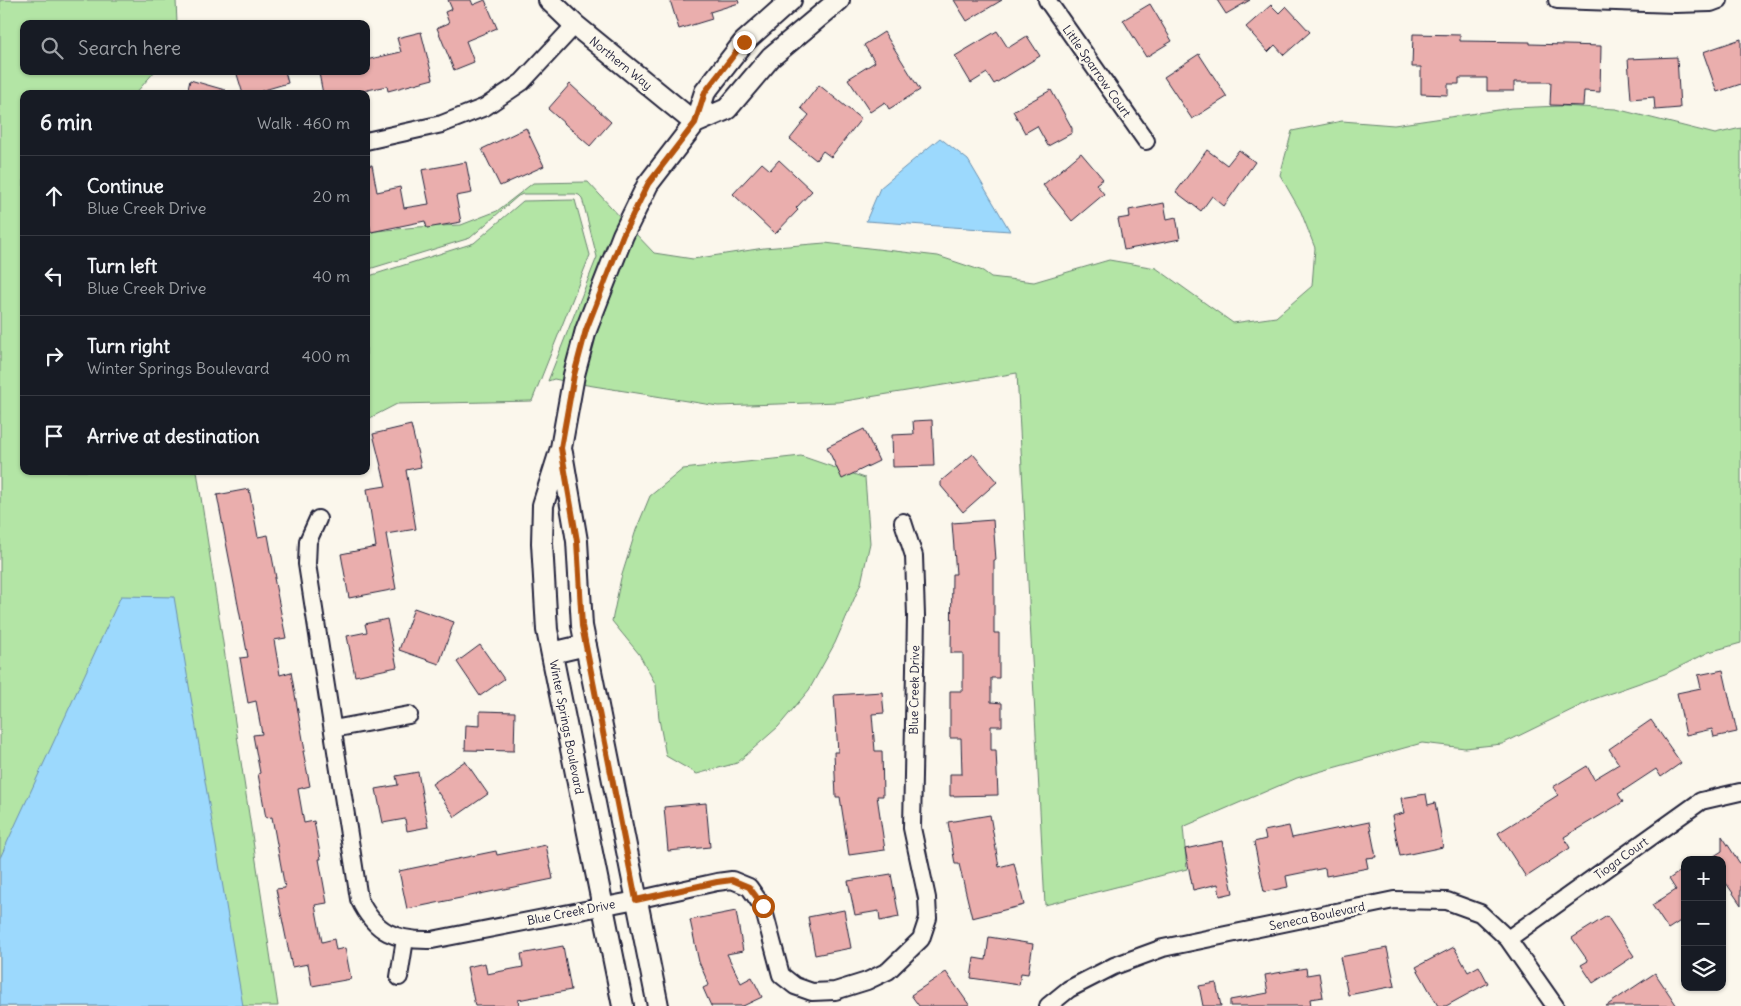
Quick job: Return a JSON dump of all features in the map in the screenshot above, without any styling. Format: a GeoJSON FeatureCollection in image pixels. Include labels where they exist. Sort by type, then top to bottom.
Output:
{"type":"FeatureCollection","features":[{"type":"Feature","properties":{"kind":"street","name":"Northern Way"},"geometry":{"type":"LineString","coordinates":[[549,0],[575,25],[695,123]]}},
{"type":"Feature","properties":{"kind":"street","name":"Winter Springs Boulevard"},"geometry":{"type":"LineString","coordinates":[[623,1006],[552,653],[547,621],[542,543],[543,505],[561,448],[574,375],[586,330],[623,235],[648,184],[695,123],[705,92],[744,42],[791,0]]}},
{"type":"Feature","properties":{"kind":"street","name":"Winter Springs Boulevard"},"geometry":{"type":"LineString","coordinates":[[695,123],[727,109],[771,57],[839,0]]}},
{"type":"Feature","properties":{"kind":"street","name":"Little Sparrow Court"},"geometry":{"type":"LineString","coordinates":[[1048,0],[1146,141]]}},
{"type":"Feature","properties":{"kind":"street"},"geometry":{"type":"LineString","coordinates":[[1557,0],[1676,4],[1711,3],[1719,0]]}},
{"type":"Feature","properties":{"kind":"street"},"geometry":{"type":"LineString","coordinates":[[370,140],[442,124],[485,107],[522,82],[575,25]]}},
{"type":"Feature","properties":{"kind":"street","name":"Winter Springs Boulevard"},"geometry":{"type":"LineString","coordinates":[[561,448],[577,541],[582,626],[658,1006]]}},
{"type":"Feature","properties":{"kind":"street","name":"Blue Creek Drive"},"geometry":{"type":"LineString","coordinates":[[318,518],[308,541],[307,564],[359,899],[364,911],[374,924],[386,933],[405,939],[432,940],[732,880],[749,887],[763,906],[782,975],[795,986],[812,992],[835,991],[874,978],[888,971],[921,939],[928,918],[927,898],[915,842],[912,802],[916,616],[914,556],[903,522]]}},
{"type":"Feature","properties":{"kind":"street"},"geometry":{"type":"LineString","coordinates":[[552,653],[586,644]]}},
{"type":"Feature","properties":{"kind":"street"},"geometry":{"type":"LineString","coordinates":[[333,729],[409,715]]}},
{"type":"Feature","properties":{"kind":"street","name":"Tioga Court"},"geometry":{"type":"LineString","coordinates":[[1508,939],[1701,801],[1740,792]]}},
{"type":"Feature","properties":{"kind":"street","name":"Seneca Boulevard"},"geometry":{"type":"LineString","coordinates":[[1048,1006],[1069,989],[1114,966],[1163,948],[1394,900],[1447,901],[1480,913],[1508,939],[1555,1006]]}},
{"type":"Feature","properties":{"kind":"street"},"geometry":{"type":"LineString","coordinates":[[399,977],[405,939]]}},
{"type":"Feature","properties":{"kind":"green space"},"geometry":{"type":"Polygon","coordinates":[[[0,0],[176,0],[177,20],[20,20],[20,75],[152,75],[138,90],[20,90],[20,475],[198,475],[278,1006],[0,1006],[0,0]]]}},
{"type":"Feature","properties":{"kind":"green space"},"geometry":{"type":"Polygon","coordinates":[[[1561,106],[1616,109],[1715,134],[1741,128],[1741,643],[1709,652],[1665,674],[1594,699],[1502,744],[1465,748],[1422,743],[1297,778],[1183,827],[1187,869],[1045,905],[1017,373],[839,402],[718,406],[581,384],[595,332],[634,232],[654,253],[693,259],[764,248],[825,243],[938,256],[983,271],[991,277],[1034,282],[1109,260],[1156,268],[1233,323],[1276,317],[1312,286],[1315,248],[1301,212],[1280,175],[1292,131],[1342,121],[1394,125],[1512,108],[1561,106]]]}},
{"type":"Feature","properties":{"kind":"green space"},"geometry":{"type":"Polygon","coordinates":[[[588,182],[622,219],[564,381],[554,379],[548,381],[597,257],[582,198],[579,195],[523,194],[518,196],[470,238],[370,269],[370,233],[417,227],[461,225],[497,211],[533,183],[588,182]]]}},
{"type":"Feature","properties":{"kind":"green space"},"geometry":{"type":"Polygon","coordinates":[[[575,200],[590,255],[532,401],[397,404],[370,418],[370,276],[474,243],[523,201],[575,200]]]}},
{"type":"Feature","properties":{"kind":"green space"},"geometry":{"type":"Polygon","coordinates":[[[801,456],[865,478],[870,543],[861,583],[835,643],[809,690],[778,727],[737,763],[697,774],[666,756],[659,719],[656,685],[639,654],[612,621],[621,578],[636,530],[650,496],[683,469],[801,456]]]}},
{"type":"Feature","properties":{"kind":"water"},"geometry":{"type":"Polygon","coordinates":[[[940,138],[968,160],[1010,231],[866,221],[880,188],[940,138]]]}},
{"type":"Feature","properties":{"kind":"water"},"geometry":{"type":"Polygon","coordinates":[[[121,596],[174,597],[243,1006],[0,1006],[0,858],[121,596]]]}},
{"type":"Feature","properties":{"kind":"building"},"geometry":{"type":"Polygon","coordinates":[[[448,0],[471,0],[473,5],[485,0],[497,28],[466,41],[474,62],[454,70],[437,28],[449,23],[445,12],[452,9],[448,0]]]}},
{"type":"Feature","properties":{"kind":"building"},"geometry":{"type":"Polygon","coordinates":[[[670,0],[738,0],[739,3],[710,12],[712,19],[679,29],[670,0]]]}},
{"type":"Feature","properties":{"kind":"building"},"geometry":{"type":"Polygon","coordinates":[[[954,0],[1002,0],[967,21],[954,0]]]}},
{"type":"Feature","properties":{"kind":"building"},"geometry":{"type":"Polygon","coordinates":[[[1217,0],[1250,0],[1226,14],[1217,0]]]}},
{"type":"Feature","properties":{"kind":"building"},"geometry":{"type":"Polygon","coordinates":[[[1150,4],[1172,41],[1146,57],[1123,20],[1150,4]]]}},
{"type":"Feature","properties":{"kind":"building"},"geometry":{"type":"Polygon","coordinates":[[[1271,5],[1279,13],[1286,6],[1310,32],[1284,55],[1275,45],[1268,52],[1246,27],[1271,5]]]}},
{"type":"Feature","properties":{"kind":"building"},"geometry":{"type":"Polygon","coordinates":[[[997,31],[1008,48],[1027,36],[1040,56],[994,84],[987,73],[971,83],[955,56],[997,31]]]}},
{"type":"Feature","properties":{"kind":"building"},"geometry":{"type":"Polygon","coordinates":[[[421,32],[433,79],[388,91],[387,86],[368,90],[322,90],[319,75],[370,75],[370,59],[401,52],[397,38],[421,32]]]}},
{"type":"Feature","properties":{"kind":"building"},"geometry":{"type":"Polygon","coordinates":[[[884,32],[920,90],[889,109],[885,102],[870,112],[848,79],[875,62],[864,45],[884,32]]]}},
{"type":"Feature","properties":{"kind":"building"},"geometry":{"type":"Polygon","coordinates":[[[1413,34],[1460,35],[1460,41],[1601,46],[1600,92],[1584,91],[1583,106],[1550,105],[1551,82],[1514,82],[1514,91],[1487,91],[1487,78],[1459,78],[1459,84],[1448,84],[1448,95],[1421,94],[1421,67],[1412,67],[1413,34]]]}},
{"type":"Feature","properties":{"kind":"building"},"geometry":{"type":"Polygon","coordinates":[[[1741,39],[1741,84],[1717,92],[1703,52],[1741,39]]]}},
{"type":"Feature","properties":{"kind":"building"},"geometry":{"type":"Polygon","coordinates":[[[1199,54],[1227,97],[1192,119],[1164,77],[1199,54]]]}},
{"type":"Feature","properties":{"kind":"building"},"geometry":{"type":"Polygon","coordinates":[[[1677,57],[1680,108],[1655,110],[1654,97],[1631,99],[1628,59],[1677,57]]]}},
{"type":"Feature","properties":{"kind":"building"},"geometry":{"type":"Polygon","coordinates":[[[237,75],[286,75],[288,83],[264,90],[242,90],[237,75]]]}},
{"type":"Feature","properties":{"kind":"building"},"geometry":{"type":"Polygon","coordinates":[[[190,80],[225,90],[188,90],[190,80]]]}},
{"type":"Feature","properties":{"kind":"building"},"geometry":{"type":"Polygon","coordinates":[[[570,84],[611,122],[590,146],[548,109],[570,84]]]}},
{"type":"Feature","properties":{"kind":"building"},"geometry":{"type":"Polygon","coordinates":[[[819,85],[861,119],[831,157],[823,151],[816,160],[790,139],[809,115],[801,108],[819,85]]]}},
{"type":"Feature","properties":{"kind":"building"},"geometry":{"type":"Polygon","coordinates":[[[1051,90],[1072,128],[1072,133],[1048,146],[1037,126],[1025,133],[1013,111],[1051,90]]]}},
{"type":"Feature","properties":{"kind":"building"},"geometry":{"type":"Polygon","coordinates":[[[526,128],[544,166],[500,186],[482,149],[526,128]]]}},
{"type":"Feature","properties":{"kind":"building"},"geometry":{"type":"Polygon","coordinates":[[[1207,150],[1227,165],[1239,150],[1255,162],[1224,206],[1212,196],[1201,211],[1176,192],[1207,150]]]}},
{"type":"Feature","properties":{"kind":"building"},"geometry":{"type":"Polygon","coordinates":[[[1081,153],[1103,179],[1096,184],[1104,194],[1072,221],[1043,185],[1081,153]]]}},
{"type":"Feature","properties":{"kind":"building"},"geometry":{"type":"Polygon","coordinates":[[[779,160],[812,191],[796,208],[798,210],[775,234],[733,194],[762,163],[770,170],[779,160]]]}},
{"type":"Feature","properties":{"kind":"building"},"geometry":{"type":"Polygon","coordinates":[[[466,162],[472,193],[456,196],[461,222],[427,228],[425,221],[371,232],[370,165],[372,165],[377,192],[400,187],[404,208],[429,204],[422,170],[466,162]]]}},
{"type":"Feature","properties":{"kind":"building"},"geometry":{"type":"Polygon","coordinates":[[[1164,203],[1167,219],[1176,217],[1180,239],[1124,250],[1118,219],[1130,217],[1129,210],[1164,203]]]}},
{"type":"Feature","properties":{"kind":"building"},"geometry":{"type":"Polygon","coordinates":[[[932,420],[934,466],[893,467],[892,435],[914,434],[913,421],[932,420]]]}},
{"type":"Feature","properties":{"kind":"building"},"geometry":{"type":"Polygon","coordinates":[[[411,425],[421,467],[406,470],[416,529],[386,534],[396,589],[349,598],[341,554],[376,547],[367,489],[386,486],[373,434],[411,425]]]}},
{"type":"Feature","properties":{"kind":"building"},"geometry":{"type":"Polygon","coordinates":[[[864,429],[879,461],[842,479],[827,447],[864,429]]]}},
{"type":"Feature","properties":{"kind":"building"},"geometry":{"type":"Polygon","coordinates":[[[973,454],[997,482],[963,512],[941,486],[941,481],[973,454]]]}},
{"type":"Feature","properties":{"kind":"building"},"geometry":{"type":"Polygon","coordinates":[[[249,489],[258,537],[268,535],[286,638],[274,640],[280,675],[291,672],[305,751],[303,751],[310,786],[298,789],[304,823],[314,821],[321,859],[319,859],[327,903],[315,905],[322,942],[334,939],[336,950],[345,948],[351,979],[312,986],[308,964],[292,967],[276,889],[285,888],[272,817],[266,818],[253,735],[262,734],[256,701],[248,703],[240,658],[248,657],[217,495],[249,489]]]}},
{"type":"Feature","properties":{"kind":"building"},"geometry":{"type":"Polygon","coordinates":[[[993,520],[996,560],[994,560],[994,633],[999,633],[999,678],[991,678],[991,702],[1002,703],[1002,726],[991,726],[991,750],[996,750],[998,795],[950,796],[950,774],[962,774],[961,738],[950,738],[950,691],[963,691],[963,653],[951,653],[952,574],[956,574],[952,523],[993,520]]]}},
{"type":"Feature","properties":{"kind":"building"},"geometry":{"type":"Polygon","coordinates":[[[414,608],[454,622],[439,664],[399,650],[414,608]]]}},
{"type":"Feature","properties":{"kind":"building"},"geometry":{"type":"Polygon","coordinates":[[[387,619],[397,667],[355,676],[347,636],[367,632],[365,624],[387,619]]]}},
{"type":"Feature","properties":{"kind":"building"},"geometry":{"type":"Polygon","coordinates":[[[480,645],[504,679],[480,696],[457,662],[480,645]]]}},
{"type":"Feature","properties":{"kind":"building"},"geometry":{"type":"Polygon","coordinates":[[[1723,670],[1737,732],[1714,737],[1712,729],[1686,735],[1677,693],[1701,688],[1698,675],[1723,670]]]}},
{"type":"Feature","properties":{"kind":"building"},"geometry":{"type":"Polygon","coordinates":[[[882,692],[884,713],[872,714],[875,751],[882,751],[883,796],[877,796],[885,850],[849,855],[840,797],[836,797],[834,752],[838,752],[834,695],[882,692]]]}},
{"type":"Feature","properties":{"kind":"building"},"geometry":{"type":"Polygon","coordinates":[[[480,711],[515,712],[514,751],[465,750],[466,725],[480,726],[480,711]]]}},
{"type":"Feature","properties":{"kind":"building"},"geometry":{"type":"Polygon","coordinates":[[[1651,720],[1681,763],[1661,777],[1656,769],[1618,794],[1623,802],[1564,837],[1570,848],[1526,877],[1498,833],[1558,795],[1553,787],[1587,766],[1594,779],[1619,764],[1609,749],[1651,720]]]}},
{"type":"Feature","properties":{"kind":"building"},"geometry":{"type":"Polygon","coordinates":[[[465,761],[488,794],[455,817],[432,784],[465,761]]]}},
{"type":"Feature","properties":{"kind":"building"},"geometry":{"type":"Polygon","coordinates":[[[418,772],[428,827],[407,831],[405,819],[383,823],[376,789],[398,785],[396,776],[418,772]]]}},
{"type":"Feature","properties":{"kind":"building"},"geometry":{"type":"Polygon","coordinates":[[[1426,794],[1428,805],[1435,803],[1443,847],[1400,856],[1392,816],[1404,813],[1401,798],[1426,794]]]}},
{"type":"Feature","properties":{"kind":"building"},"geometry":{"type":"Polygon","coordinates":[[[706,803],[710,847],[668,851],[664,807],[706,803]]]}},
{"type":"Feature","properties":{"kind":"building"},"geometry":{"type":"Polygon","coordinates":[[[990,815],[999,867],[1014,863],[1024,905],[972,918],[959,864],[955,864],[948,822],[990,815]]]}},
{"type":"Feature","properties":{"kind":"building"},"geometry":{"type":"Polygon","coordinates":[[[1369,822],[1376,857],[1366,858],[1368,868],[1326,876],[1325,868],[1286,876],[1288,887],[1264,892],[1254,842],[1266,839],[1264,831],[1289,826],[1292,838],[1369,822]]]}},
{"type":"Feature","properties":{"kind":"building"},"geometry":{"type":"Polygon","coordinates":[[[1722,836],[1741,865],[1741,905],[1726,883],[1726,856],[1714,856],[1722,851],[1722,836]]]}},
{"type":"Feature","properties":{"kind":"building"},"geometry":{"type":"Polygon","coordinates":[[[1222,841],[1233,893],[1220,896],[1218,884],[1193,890],[1185,849],[1222,841]]]}},
{"type":"Feature","properties":{"kind":"building"},"geometry":{"type":"Polygon","coordinates":[[[546,845],[553,879],[407,909],[399,871],[496,851],[497,855],[546,845]]]}},
{"type":"Feature","properties":{"kind":"building"},"geometry":{"type":"Polygon","coordinates":[[[1681,871],[1681,921],[1668,929],[1652,905],[1676,890],[1669,879],[1681,871]]]}},
{"type":"Feature","properties":{"kind":"building"},"geometry":{"type":"Polygon","coordinates":[[[891,874],[899,917],[880,921],[879,911],[855,915],[848,881],[891,874]]]}},
{"type":"Feature","properties":{"kind":"building"},"geometry":{"type":"Polygon","coordinates":[[[844,910],[851,948],[815,955],[808,917],[844,910]]]}},
{"type":"Feature","properties":{"kind":"building"},"geometry":{"type":"Polygon","coordinates":[[[736,911],[743,951],[727,954],[741,983],[752,977],[762,997],[743,1006],[711,1006],[703,988],[709,985],[699,962],[690,920],[736,911]]]}},
{"type":"Feature","properties":{"kind":"building"},"geometry":{"type":"Polygon","coordinates":[[[1607,916],[1634,956],[1593,983],[1581,965],[1588,961],[1572,938],[1607,916]]]}},
{"type":"Feature","properties":{"kind":"building"},"geometry":{"type":"Polygon","coordinates":[[[989,937],[1033,944],[1028,974],[1021,973],[1019,985],[971,978],[974,958],[986,960],[989,937]]]}},
{"type":"Feature","properties":{"kind":"building"},"geometry":{"type":"Polygon","coordinates":[[[563,946],[571,990],[518,1000],[519,1006],[475,1006],[467,967],[485,963],[487,974],[523,967],[521,954],[563,946]]]}},
{"type":"Feature","properties":{"kind":"building"},"geometry":{"type":"Polygon","coordinates":[[[1454,947],[1468,972],[1479,966],[1488,983],[1446,1006],[1438,1006],[1416,967],[1454,947]]]}},
{"type":"Feature","properties":{"kind":"building"},"geometry":{"type":"Polygon","coordinates":[[[1387,948],[1395,986],[1348,995],[1340,957],[1387,948]]]}},
{"type":"Feature","properties":{"kind":"building"},"geometry":{"type":"Polygon","coordinates":[[[1306,968],[1307,975],[1319,973],[1323,997],[1310,999],[1311,1006],[1230,1006],[1230,1000],[1268,993],[1265,975],[1306,968]]]}},
{"type":"Feature","properties":{"kind":"building"},"geometry":{"type":"Polygon","coordinates":[[[946,972],[970,1006],[919,1006],[911,995],[946,972]]]}},
{"type":"Feature","properties":{"kind":"building"},"geometry":{"type":"Polygon","coordinates":[[[1655,973],[1677,1006],[1606,1006],[1655,973]]]}},
{"type":"Feature","properties":{"kind":"building"},"geometry":{"type":"Polygon","coordinates":[[[1216,983],[1221,1006],[1203,1006],[1199,986],[1216,983]]]}},
{"type":"Feature","properties":{"kind":"route"},"geometry":{"type":"LineString","coordinates":[[744,42],[705,92],[695,123],[648,184],[623,235],[586,330],[574,375],[561,448],[577,541],[582,626],[636,900],[732,880],[749,887],[763,906]]}}]}
